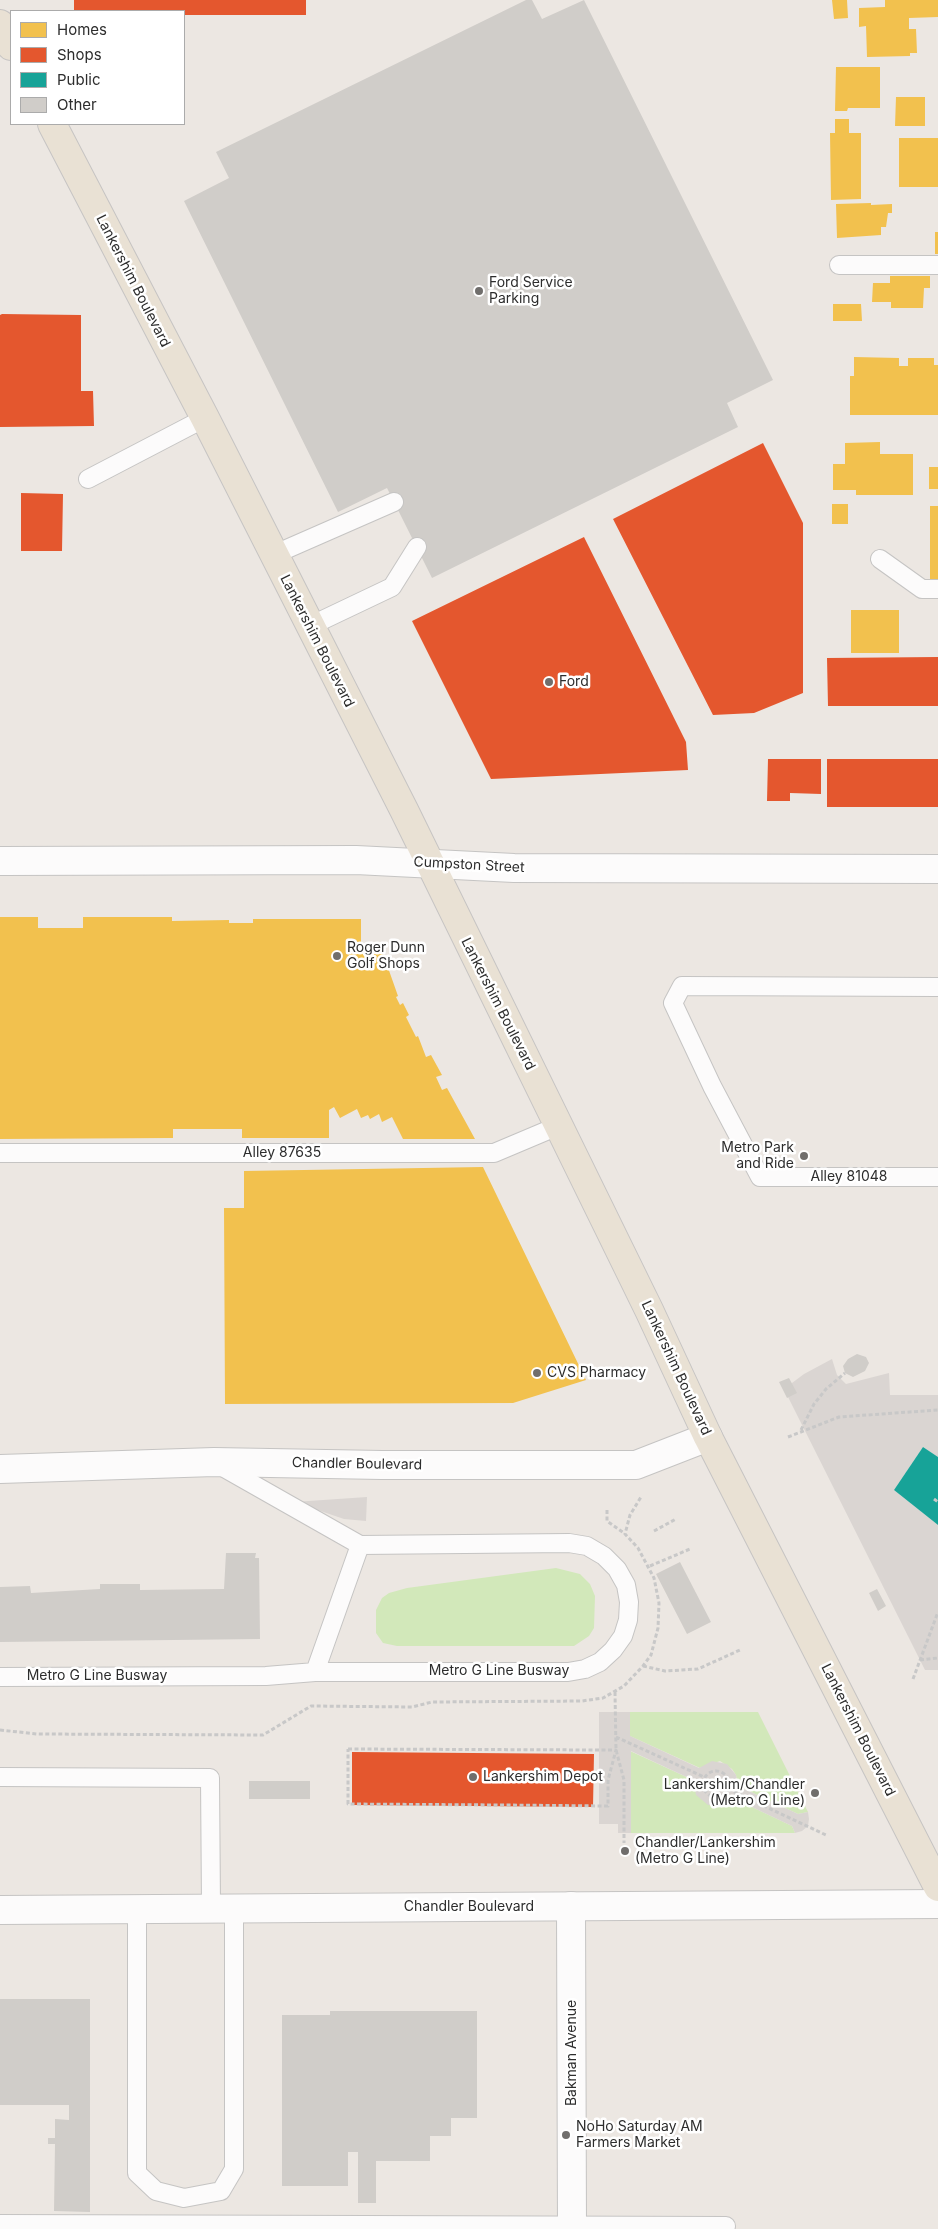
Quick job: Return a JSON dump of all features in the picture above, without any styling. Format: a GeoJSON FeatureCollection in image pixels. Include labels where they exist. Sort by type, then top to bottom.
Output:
{"type":"FeatureCollection","features":[{"type":"Feature","properties":{"kind":"main road"},"geometry":{"type":"LineString","coordinates":[[0,24],[10,44]]}},
{"type":"Feature","properties":{"kind":"main road","name":"Lankershim Boulevard"},"geometry":{"type":"LineString","coordinates":[[53,125],[205,418],[404,810],[649,1310],[708,1436],[938,1887]]}},
{"type":"Feature","properties":{"kind":"street","name":"Cumpston Street"},"geometry":{"type":"LineString","coordinates":[[0,862],[356,860],[428,862],[514,868],[938,869]]}},
{"type":"Feature","properties":{"kind":"street","name":"Chandler Boulevard"},"geometry":{"type":"LineString","coordinates":[[0,1469],[214,1462],[382,1465],[636,1465],[708,1436]]}},
{"type":"Feature","properties":{"kind":"street","name":"Chandler Boulevard"},"geometry":{"type":"LineString","coordinates":[[0,1910],[938,1904]]}},
{"type":"Feature","properties":{"kind":"street","name":"Bakman Avenue"},"geometry":{"type":"LineString","coordinates":[[571,1906],[572,2227]]}},
{"type":"Feature","properties":{"kind":"lane"},"geometry":{"type":"LineString","coordinates":[[839,265],[938,265]]}},
{"type":"Feature","properties":{"kind":"lane"},"geometry":{"type":"LineString","coordinates":[[88,479],[205,418]]}},
{"type":"Feature","properties":{"kind":"lane"},"geometry":{"type":"LineString","coordinates":[[273,555],[394,502]]}},
{"type":"Feature","properties":{"kind":"lane"},"geometry":{"type":"LineString","coordinates":[[310,626],[392,587],[417,547]]}},
{"type":"Feature","properties":{"kind":"lane"},"geometry":{"type":"LineString","coordinates":[[880,559],[922,589],[938,589]]}},
{"type":"Feature","properties":{"kind":"lane","name":"Alley 81048"},"geometry":{"type":"LineString","coordinates":[[938,987],[682,986],[673,1004],[712,1086],[760,1177],[938,1177]]}},
{"type":"Feature","properties":{"kind":"lane","name":"Alley 87635"},"geometry":{"type":"LineString","coordinates":[[0,1153],[494,1153],[558,1126]]}},
{"type":"Feature","properties":{"kind":"lane"},"geometry":{"type":"LineString","coordinates":[[214,1462],[360,1545],[315,1672]]}},
{"type":"Feature","properties":{"kind":"lane","name":"Metro G Line Busway"},"geometry":{"type":"LineString","coordinates":[[0,1677],[266,1676],[315,1672],[568,1672],[585,1669],[600,1662],[613,1650],[623,1636],[629,1611],[626,1585],[617,1569],[604,1556],[587,1546],[569,1543],[410,1543],[360,1545]]}},
{"type":"Feature","properties":{"kind":"lane"},"geometry":{"type":"LineString","coordinates":[[0,1778],[210,1778],[223,1908],[234,2170],[221,2190],[184,2198],[156,2191],[138,2173],[138,1908]]}},
{"type":"Feature","properties":{"kind":"lane"},"geometry":{"type":"LineString","coordinates":[[0,2224],[726,2226]]}},
{"type":"Feature","properties":{"kind":"path"},"geometry":{"type":"LineString","coordinates":[[801,1431],[814,1404],[826,1389],[845,1373]]}},
{"type":"Feature","properties":{"kind":"path"},"geometry":{"type":"LineString","coordinates":[[788,1437],[839,1417],[938,1410]]}},
{"type":"Feature","properties":{"kind":"path"},"geometry":{"type":"LineString","coordinates":[[934,1499],[938,1502]]}},
{"type":"Feature","properties":{"kind":"path"},"geometry":{"type":"LineString","coordinates":[[607,1510],[607,1521],[625,1534]]}},
{"type":"Feature","properties":{"kind":"path"},"geometry":{"type":"LineString","coordinates":[[654,1532],[676,1519]]}},
{"type":"Feature","properties":{"kind":"path"},"geometry":{"type":"LineString","coordinates":[[650,1566],[690,1549]]}},
{"type":"Feature","properties":{"kind":"path"},"geometry":{"type":"LineString","coordinates":[[913,1679],[938,1612]]}},
{"type":"Feature","properties":{"kind":"path"},"geometry":{"type":"LineString","coordinates":[[643,1666],[665,1671],[693,1670],[740,1650]]}},
{"type":"Feature","properties":{"kind":"path"},"geometry":{"type":"LineString","coordinates":[[920,1660],[938,1658]]}},
{"type":"Feature","properties":{"kind":"path"},"geometry":{"type":"LineString","coordinates":[[615,1692],[616,1750],[608,1780],[608,1806],[348,1804],[348,1749],[616,1750]]}},
{"type":"Feature","properties":{"kind":"path"},"geometry":{"type":"LineString","coordinates":[[616,1737],[704,1778]]}},
{"type":"Feature","properties":{"kind":"path"},"geometry":{"type":"LineString","coordinates":[[616,1750],[624,1780],[624,1843]]}},
{"type":"Feature","properties":{"kind":"path"},"geometry":{"type":"LineString","coordinates":[[713,1770],[722,1771],[728,1777],[728,1788],[719,1797],[710,1796],[702,1786],[704,1778],[713,1770]]}},
{"type":"Feature","properties":{"kind":"path"},"geometry":{"type":"LineString","coordinates":[[728,1788],[828,1836]]}},
{"type":"Feature","properties":{"kind":"green space"},"geometry":{"type":"Polygon","coordinates":[[[556,1568],[580,1574],[590,1584],[595,1596],[594,1628],[589,1636],[574,1646],[397,1646],[383,1643],[376,1633],[376,1610],[382,1598],[389,1593],[407,1588],[556,1568]]]}},
{"type":"Feature","properties":{"kind":"green space"},"geometry":{"type":"Polygon","coordinates":[[[630,1712],[758,1712],[808,1812],[798,1814],[738,1786],[736,1775],[732,1769],[720,1761],[700,1768],[630,1736],[630,1712]]]}},
{"type":"Feature","properties":{"kind":"green space"},"geometry":{"type":"Polygon","coordinates":[[[630,1751],[693,1780],[730,1801],[733,1798],[792,1826],[795,1833],[631,1833],[630,1751]]]}},
{"type":"Feature","properties":{"kind":"shaded area"},"geometry":{"type":"Polygon","coordinates":[[[832,1359],[837,1375],[846,1384],[889,1373],[890,1395],[938,1395],[938,1457],[923,1447],[894,1490],[938,1525],[938,1670],[925,1670],[784,1389],[804,1374],[832,1359]]]}},
{"type":"Feature","properties":{"kind":"shaded area"},"geometry":{"type":"Polygon","coordinates":[[[367,1497],[366,1521],[344,1519],[294,1502],[367,1497]]]}},
{"type":"Feature","properties":{"kind":"shaded area"},"geometry":{"type":"Polygon","coordinates":[[[599,1712],[630,1712],[630,1736],[699,1768],[712,1761],[727,1764],[736,1775],[738,1786],[798,1814],[808,1812],[808,1826],[802,1831],[795,1833],[792,1826],[733,1798],[719,1806],[708,1805],[696,1795],[693,1780],[631,1751],[631,1833],[618,1833],[618,1824],[599,1824],[599,1712]]]}},
{"type":"Feature","properties":{"kind":"building: Homes"},"geometry":{"type":"Polygon","coordinates":[[[832,0],[847,0],[848,18],[834,19],[832,0]]]}},
{"type":"Feature","properties":{"kind":"building: Homes"},"geometry":{"type":"Polygon","coordinates":[[[885,0],[938,0],[938,17],[909,18],[909,29],[916,29],[917,53],[910,53],[910,56],[867,57],[866,26],[859,27],[859,8],[885,7],[885,0]]]}},
{"type":"Feature","properties":{"kind":"building: Homes"},"geometry":{"type":"Polygon","coordinates":[[[836,67],[880,67],[880,108],[848,108],[847,111],[835,111],[836,67]]]}},
{"type":"Feature","properties":{"kind":"building: Homes"},"geometry":{"type":"Polygon","coordinates":[[[896,97],[925,97],[925,126],[895,126],[896,97]]]}},
{"type":"Feature","properties":{"kind":"building: Homes"},"geometry":{"type":"Polygon","coordinates":[[[835,119],[849,119],[849,133],[861,133],[861,199],[831,200],[830,133],[835,133],[835,119]]]}},
{"type":"Feature","properties":{"kind":"building: Homes"},"geometry":{"type":"Polygon","coordinates":[[[899,138],[938,138],[938,187],[899,187],[899,138]]]}},
{"type":"Feature","properties":{"kind":"building: Homes"},"geometry":{"type":"Polygon","coordinates":[[[871,203],[871,205],[892,204],[892,213],[888,213],[886,227],[881,227],[881,235],[837,238],[836,204],[871,203]]]}},
{"type":"Feature","properties":{"kind":"building: Homes"},"geometry":{"type":"Polygon","coordinates":[[[935,232],[938,232],[938,254],[935,254],[935,232]]]}},
{"type":"Feature","properties":{"kind":"building: Homes"},"geometry":{"type":"Polygon","coordinates":[[[890,276],[930,276],[930,288],[924,288],[923,308],[891,308],[891,302],[872,302],[873,283],[890,283],[890,276]]]}},
{"type":"Feature","properties":{"kind":"building: Homes"},"geometry":{"type":"Polygon","coordinates":[[[833,304],[861,304],[862,321],[833,321],[833,304]]]}},
{"type":"Feature","properties":{"kind":"building: Homes"},"geometry":{"type":"Polygon","coordinates":[[[854,357],[899,358],[899,366],[908,366],[908,358],[934,358],[934,365],[938,365],[938,415],[850,415],[850,376],[854,376],[854,357]]]}},
{"type":"Feature","properties":{"kind":"building: Homes"},"geometry":{"type":"Polygon","coordinates":[[[880,442],[880,454],[913,454],[913,495],[856,495],[856,490],[833,490],[833,464],[845,464],[845,443],[880,442]]]}},
{"type":"Feature","properties":{"kind":"building: Homes"},"geometry":{"type":"Polygon","coordinates":[[[929,467],[938,467],[938,489],[929,489],[929,467]]]}},
{"type":"Feature","properties":{"kind":"building: Homes"},"geometry":{"type":"Polygon","coordinates":[[[832,504],[848,504],[848,524],[832,524],[832,504]]]}},
{"type":"Feature","properties":{"kind":"building: Homes"},"geometry":{"type":"Polygon","coordinates":[[[930,506],[938,506],[938,582],[930,582],[930,506]]]}},
{"type":"Feature","properties":{"kind":"building: Homes"},"geometry":{"type":"Polygon","coordinates":[[[851,610],[899,610],[899,653],[851,653],[851,610]]]}},
{"type":"Feature","properties":{"kind":"building: Homes"},"geometry":{"type":"Polygon","coordinates":[[[0,917],[38,917],[38,928],[83,928],[83,917],[172,917],[172,921],[229,920],[229,923],[253,923],[253,919],[361,919],[361,945],[380,945],[398,996],[396,997],[400,1005],[403,1003],[409,1015],[406,1017],[416,1037],[418,1036],[426,1057],[431,1055],[442,1075],[436,1077],[442,1090],[447,1088],[475,1139],[403,1139],[392,1117],[382,1122],[379,1114],[370,1119],[368,1115],[361,1118],[357,1109],[340,1118],[334,1107],[329,1110],[329,1138],[242,1138],[242,1129],[173,1129],[173,1138],[0,1139],[0,917]]]}},
{"type":"Feature","properties":{"kind":"building: Homes"},"geometry":{"type":"Polygon","coordinates":[[[483,1167],[586,1380],[513,1403],[225,1404],[224,1208],[244,1208],[244,1171],[483,1167]]]}},
{"type":"Feature","properties":{"kind":"building: Shops"},"geometry":{"type":"Polygon","coordinates":[[[74,0],[306,0],[306,15],[185,15],[185,10],[74,10],[74,0]]]}},
{"type":"Feature","properties":{"kind":"building: Shops"},"geometry":{"type":"Polygon","coordinates":[[[0,315],[81,315],[81,391],[93,391],[94,426],[0,427],[0,315]]]}},
{"type":"Feature","properties":{"kind":"building: Shops"},"geometry":{"type":"Polygon","coordinates":[[[763,443],[803,523],[803,693],[754,713],[713,715],[613,519],[763,443]]]}},
{"type":"Feature","properties":{"kind":"building: Shops"},"geometry":{"type":"Polygon","coordinates":[[[21,493],[63,494],[62,551],[21,551],[21,493]]]}},
{"type":"Feature","properties":{"kind":"building: Shops","name":"Ford"},"geometry":{"type":"Polygon","coordinates":[[[584,537],[686,742],[688,770],[491,779],[412,621],[584,537]]]}},
{"type":"Feature","properties":{"kind":"building: Shops"},"geometry":{"type":"Polygon","coordinates":[[[938,657],[938,706],[828,706],[827,658],[938,657]]]}},
{"type":"Feature","properties":{"kind":"building: Shops"},"geometry":{"type":"Polygon","coordinates":[[[768,759],[821,759],[821,794],[790,793],[790,801],[767,801],[768,759]]]}},
{"type":"Feature","properties":{"kind":"building: Shops"},"geometry":{"type":"Polygon","coordinates":[[[827,759],[938,759],[938,807],[827,807],[827,759]]]}},
{"type":"Feature","properties":{"kind":"building: Shops","name":"Lankershim Depot"},"geometry":{"type":"Polygon","coordinates":[[[352,1752],[594,1754],[593,1807],[352,1805],[352,1752]]]}},
{"type":"Feature","properties":{"kind":"building: Public"},"geometry":{"type":"Polygon","coordinates":[[[923,1447],[938,1457],[938,1525],[894,1490],[923,1447]]]}},
{"type":"Feature","properties":{"kind":"building: Other","name":"Ford Service Parking"},"geometry":{"type":"Polygon","coordinates":[[[526,0],[532,0],[542,19],[584,0],[773,380],[727,403],[738,427],[432,578],[387,488],[338,512],[184,201],[229,178],[216,152],[526,0]]]}},
{"type":"Feature","properties":{"kind":"building: Other"},"geometry":{"type":"Polygon","coordinates":[[[857,1354],[866,1357],[869,1363],[865,1371],[853,1377],[845,1373],[843,1366],[848,1359],[857,1354]]]}},
{"type":"Feature","properties":{"kind":"building: Other"},"geometry":{"type":"Polygon","coordinates":[[[789,1378],[797,1393],[787,1398],[779,1382],[789,1378]]]}},
{"type":"Feature","properties":{"kind":"building: Other"},"geometry":{"type":"Polygon","coordinates":[[[226,1553],[256,1553],[255,1558],[259,1558],[260,1639],[0,1642],[0,1587],[30,1586],[31,1593],[100,1589],[100,1584],[140,1584],[140,1590],[224,1589],[226,1553]]]}},
{"type":"Feature","properties":{"kind":"building: Other"},"geometry":{"type":"Polygon","coordinates":[[[680,1562],[711,1622],[687,1634],[656,1574],[680,1562]]]}},
{"type":"Feature","properties":{"kind":"building: Other"},"geometry":{"type":"Polygon","coordinates":[[[877,1589],[886,1606],[878,1611],[869,1593],[877,1589]]]}},
{"type":"Feature","properties":{"kind":"building: Other"},"geometry":{"type":"Polygon","coordinates":[[[249,1781],[310,1781],[310,1799],[249,1799],[249,1781]]]}},
{"type":"Feature","properties":{"kind":"building: Other"},"geometry":{"type":"Polygon","coordinates":[[[0,1999],[90,1999],[90,2212],[54,2211],[55,2144],[48,2144],[48,2138],[55,2138],[55,2119],[69,2120],[69,2105],[0,2105],[0,1999]]]}},
{"type":"Feature","properties":{"kind":"building: Other"},"geometry":{"type":"Polygon","coordinates":[[[330,2011],[477,2011],[477,2118],[451,2118],[451,2136],[430,2136],[430,2161],[376,2161],[376,2203],[358,2203],[358,2152],[348,2152],[348,2186],[282,2186],[282,2015],[330,2015],[330,2011]]]}},
{"type":"Feature","properties":{"kind":"place","name":"Ford Service Parking"},"geometry":{"type":"Point","coordinates":[479,291]}},
{"type":"Feature","properties":{"kind":"place","name":"Ford"},"geometry":{"type":"Point","coordinates":[549,682]}},
{"type":"Feature","properties":{"kind":"place","name":"Roger Dunn Golf Shops"},"geometry":{"type":"Point","coordinates":[337,956]}},
{"type":"Feature","properties":{"kind":"place","name":"Metro Park and Ride"},"geometry":{"type":"Point","coordinates":[804,1156]}},
{"type":"Feature","properties":{"kind":"place","name":"CVS Pharmacy"},"geometry":{"type":"Point","coordinates":[537,1373]}},
{"type":"Feature","properties":{"kind":"place","name":"Lankershim Depot"},"geometry":{"type":"Point","coordinates":[473,1777]}},
{"type":"Feature","properties":{"kind":"place","name":"Lankershim/Chandler (Metro G Line)"},"geometry":{"type":"Point","coordinates":[815,1793]}},
{"type":"Feature","properties":{"kind":"place","name":"Chandler/Lankershim (Metro G Line)"},"geometry":{"type":"Point","coordinates":[625,1851]}},
{"type":"Feature","properties":{"kind":"place","name":"NoHo Saturday AM Farmers Market"},"geometry":{"type":"Point","coordinates":[566,2135]}}]}
